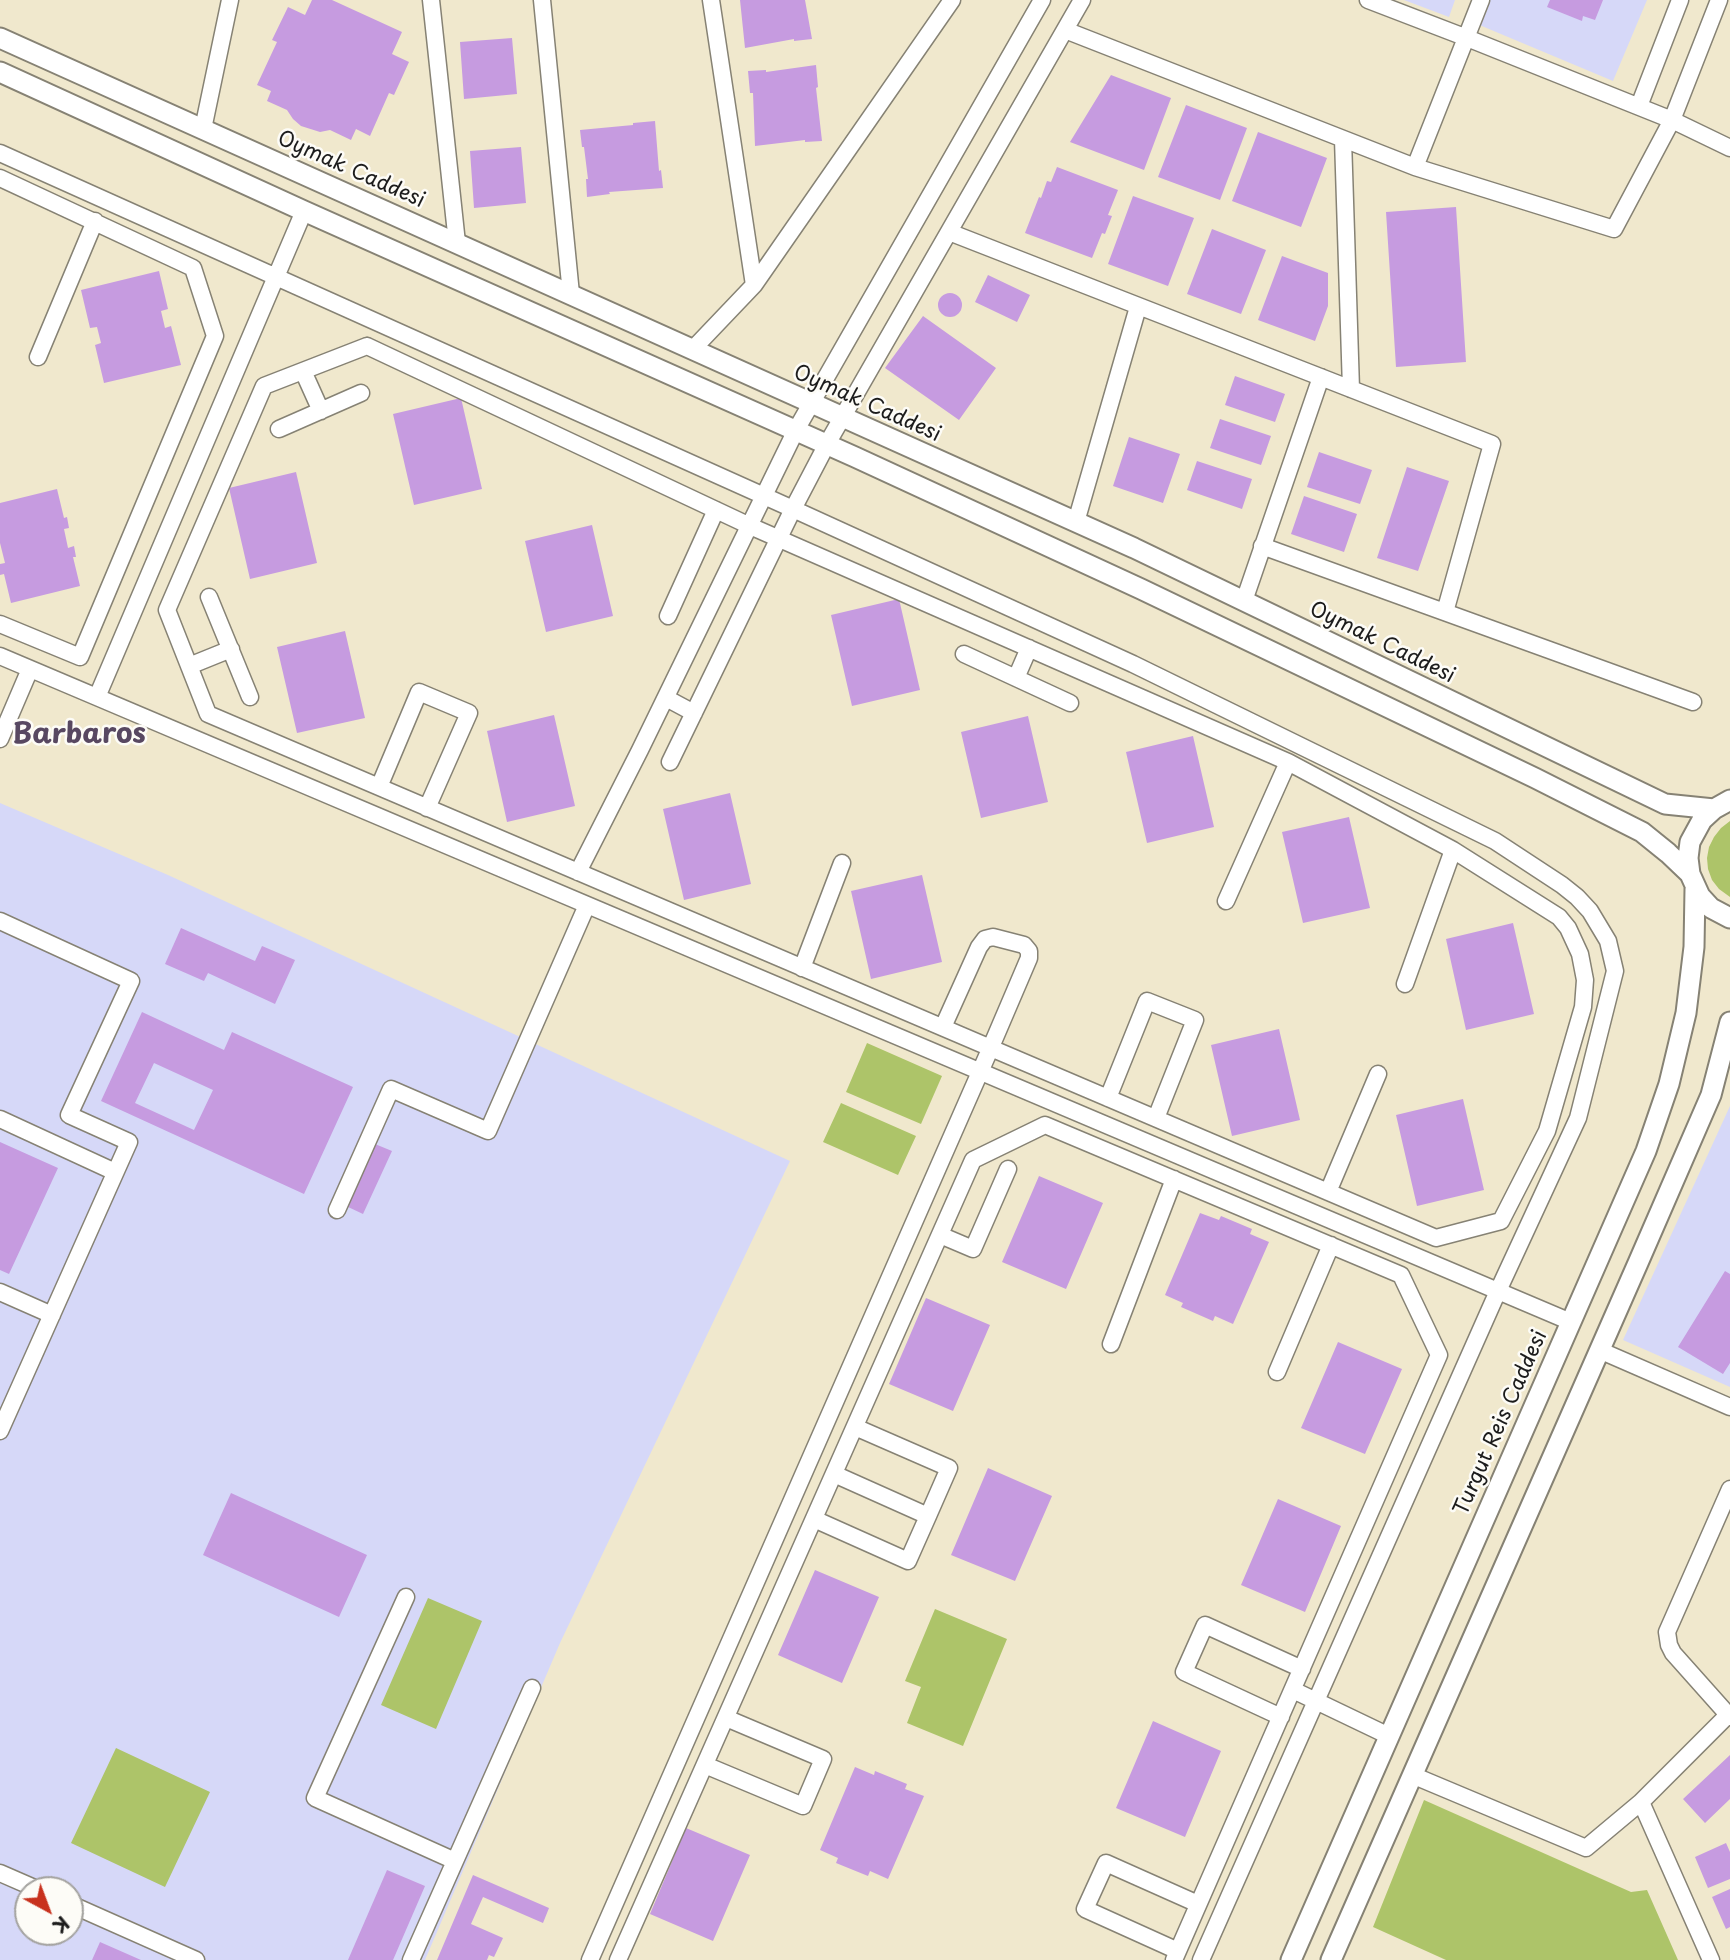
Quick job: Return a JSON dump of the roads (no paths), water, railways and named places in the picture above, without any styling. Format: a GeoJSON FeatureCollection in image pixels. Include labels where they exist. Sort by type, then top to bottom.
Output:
{"type":"FeatureCollection","features":[{"type":"Feature","properties":{"kind":"street"},"geometry":{"type":"LineString","coordinates":[[202,129],[230,0]]}},
{"type":"Feature","properties":{"kind":"street"},"geometry":{"type":"LineString","coordinates":[[430,0],[457,243]]}},
{"type":"Feature","properties":{"kind":"street"},"geometry":{"type":"LineString","coordinates":[[541,0],[572,294]]}},
{"type":"Feature","properties":{"kind":"street"},"geometry":{"type":"LineString","coordinates":[[711,0],[754,285]]}},
{"type":"Feature","properties":{"kind":"street"},"geometry":{"type":"LineString","coordinates":[[693,349],[754,285],[952,0]]}},
{"type":"Feature","properties":{"kind":"street"},"geometry":{"type":"LineString","coordinates":[[578,872],[796,430],[1042,0]]}},
{"type":"Feature","properties":{"kind":"street"},"geometry":{"type":"LineString","coordinates":[[670,762],[827,444],[1082,0]]}},
{"type":"Feature","properties":{"kind":"street"},"geometry":{"type":"LineString","coordinates":[[1367,0],[1639,106],[1730,148]]}},
{"type":"Feature","properties":{"kind":"street"},"geometry":{"type":"LineString","coordinates":[[1415,167],[1481,0]]}},
{"type":"Feature","properties":{"kind":"street"},"geometry":{"type":"LineString","coordinates":[[1639,106],[1680,0]]}},
{"type":"Feature","properties":{"kind":"street"},"geometry":{"type":"LineString","coordinates":[[1065,30],[1415,167],[1614,229],[1672,120],[1718,0]]}},
{"type":"Feature","properties":{"kind":"street","name":"Oymak Caddesi"},"geometry":{"type":"LineString","coordinates":[[0,38],[1076,522],[1665,804],[1722,804]]}},
{"type":"Feature","properties":{"kind":"street"},"geometry":{"type":"LineString","coordinates":[[0,72],[827,444],[1141,589],[1535,778],[1642,832],[1668,853],[1693,881],[1711,908],[1730,918]]}},
{"type":"Feature","properties":{"kind":"street"},"geometry":{"type":"LineString","coordinates":[[1343,139],[1351,389]]}},
{"type":"Feature","properties":{"kind":"street"},"geometry":{"type":"LineString","coordinates":[[0,153],[1133,664],[1495,841],[1562,885],[1590,911],[1608,941],[1615,971],[1578,1118],[1498,1291],[1201,1960]]}},
{"type":"Feature","properties":{"kind":"street"},"geometry":{"type":"LineString","coordinates":[[0,178],[193,268],[215,336],[145,543],[97,697]]}},
{"type":"Feature","properties":{"kind":"street"},"geometry":{"type":"LineString","coordinates":[[68,208],[76,187]]}},
{"type":"Feature","properties":{"kind":"street"},"geometry":{"type":"LineString","coordinates":[[0,624],[80,657],[145,543],[276,277],[304,211]]}},
{"type":"Feature","properties":{"kind":"street"},"geometry":{"type":"LineString","coordinates":[[37,357],[95,221]]}},
{"type":"Feature","properties":{"kind":"street"},"geometry":{"type":"LineString","coordinates":[[949,232],[1492,444],[1445,612]]}},
{"type":"Feature","properties":{"kind":"street"},"geometry":{"type":"LineString","coordinates":[[1076,522],[1138,307]]}},
{"type":"Feature","properties":{"kind":"street"},"geometry":{"type":"LineString","coordinates":[[367,346],[750,526],[1288,762],[1453,850],[1559,917],[1572,934],[1580,954],[1585,980],[1583,1007],[1547,1131],[1501,1221],[1436,1238],[208,714],[167,610],[264,386],[303,371],[367,346]]}},
{"type":"Feature","properties":{"kind":"street"},"geometry":{"type":"LineString","coordinates":[[303,371],[321,411]]}},
{"type":"Feature","properties":{"kind":"street"},"geometry":{"type":"LineString","coordinates":[[1244,601],[1321,377]]}},
{"type":"Feature","properties":{"kind":"street"},"geometry":{"type":"LineString","coordinates":[[279,429],[360,393]]}},
{"type":"Feature","properties":{"kind":"street"},"geometry":{"type":"LineString","coordinates":[[668,616],[716,510]]}},
{"type":"Feature","properties":{"kind":"street"},"geometry":{"type":"LineString","coordinates":[[1262,546],[1693,702]]}},
{"type":"Feature","properties":{"kind":"street"},"geometry":{"type":"LineString","coordinates":[[209,597],[250,697]]}},
{"type":"Feature","properties":{"kind":"street"},"geometry":{"type":"LineString","coordinates":[[189,666],[231,649]]}},
{"type":"Feature","properties":{"kind":"street"},"geometry":{"type":"LineString","coordinates":[[1016,678],[1030,649]]}},
{"type":"Feature","properties":{"kind":"street"},"geometry":{"type":"LineString","coordinates":[[964,654],[1070,703]]}},
{"type":"Feature","properties":{"kind":"street"},"geometry":{"type":"LineString","coordinates":[[0,656],[1571,1322]]}},
{"type":"Feature","properties":{"kind":"street"},"geometry":{"type":"LineString","coordinates":[[0,739],[30,669]]}},
{"type":"Feature","properties":{"kind":"street"},"geometry":{"type":"LineString","coordinates":[[379,787],[419,692],[469,713],[427,808]]}},
{"type":"Feature","properties":{"kind":"street"},"geometry":{"type":"LineString","coordinates":[[666,698],[694,713]]}},
{"type":"Feature","properties":{"kind":"street"},"geometry":{"type":"LineString","coordinates":[[1226,901],[1288,762]]}},
{"type":"Feature","properties":{"kind":"street","name":"Turgut Reis Caddesi"},"geometry":{"type":"LineString","coordinates":[[1291,1960],[1646,1152],[1678,1049],[1691,976],[1694,947],[1693,881],[1688,858],[1690,842],[1697,827],[1722,804]]}},
{"type":"Feature","properties":{"kind":"street"},"geometry":{"type":"LineString","coordinates":[[1405,984],[1453,850]]}},
{"type":"Feature","properties":{"kind":"street"},"geometry":{"type":"LineString","coordinates":[[802,968],[842,863]]}},
{"type":"Feature","properties":{"kind":"street"},"geometry":{"type":"LineString","coordinates":[[337,1210],[391,1089],[488,1131],[587,905]]}},
{"type":"Feature","properties":{"kind":"street"},"geometry":{"type":"LineString","coordinates":[[0,921],[131,981],[69,1115],[129,1142],[0,1431]]}},
{"type":"Feature","properties":{"kind":"street"},"geometry":{"type":"LineString","coordinates":[[590,1960],[991,1047],[1028,958],[1029,951],[1024,945],[993,937],[985,939],[943,1027]]}},
{"type":"Feature","properties":{"kind":"street"},"geometry":{"type":"LineString","coordinates":[[1108,1098],[1147,1001],[1195,1020],[1156,1118]]}},
{"type":"Feature","properties":{"kind":"street"},"geometry":{"type":"LineString","coordinates":[[1331,1960],[1711,1095],[1730,1022]]}},
{"type":"Feature","properties":{"kind":"street"},"geometry":{"type":"LineString","coordinates":[[1328,1192],[1378,1074]]}},
{"type":"Feature","properties":{"kind":"street"},"geometry":{"type":"LineString","coordinates":[[0,1119],[115,1172]]}},
{"type":"Feature","properties":{"kind":"street"},"geometry":{"type":"LineString","coordinates":[[618,1960],[973,1160],[1045,1125],[1401,1275],[1439,1356],[1176,1955],[1085,1909],[1106,1863],[1198,1904]]}},
{"type":"Feature","properties":{"kind":"street"},"geometry":{"type":"LineString","coordinates":[[940,1235],[973,1249],[1009,1169]]}},
{"type":"Feature","properties":{"kind":"street"},"geometry":{"type":"LineString","coordinates":[[1111,1344],[1174,1179]]}},
{"type":"Feature","properties":{"kind":"street"},"geometry":{"type":"LineString","coordinates":[[1277,1372],[1331,1245]]}},
{"type":"Feature","properties":{"kind":"street"},"geometry":{"type":"LineString","coordinates":[[0,1292],[52,1314]]}},
{"type":"Feature","properties":{"kind":"street"},"geometry":{"type":"LineString","coordinates":[[1600,1350],[1730,1407]]}},
{"type":"Feature","properties":{"kind":"street"},"geometry":{"type":"LineString","coordinates":[[814,1519],[908,1560],[928,1516],[949,1468],[855,1427]]}},
{"type":"Feature","properties":{"kind":"street"},"geometry":{"type":"LineString","coordinates":[[834,1474],[928,1516]]}},
{"type":"Feature","properties":{"kind":"street"},"geometry":{"type":"LineString","coordinates":[[1412,1775],[1586,1848],[1641,1802],[1729,1715],[1673,1653],[1667,1632],[1730,1489]]}},
{"type":"Feature","properties":{"kind":"street"},"geometry":{"type":"LineString","coordinates":[[406,1597],[314,1798],[455,1861]]}},
{"type":"Feature","properties":{"kind":"street"},"geometry":{"type":"LineString","coordinates":[[1281,1717],[1184,1672],[1189,1660],[1205,1625],[1302,1669]]}},
{"type":"Feature","properties":{"kind":"street"},"geometry":{"type":"LineString","coordinates":[[411,1960],[532,1688]]}},
{"type":"Feature","properties":{"kind":"street"},"geometry":{"type":"LineString","coordinates":[[1293,1690],[1389,1736]]}},
{"type":"Feature","properties":{"kind":"street"},"geometry":{"type":"LineString","coordinates":[[705,1765],[803,1806],[823,1759],[726,1718]]}},
{"type":"Feature","properties":{"kind":"street"},"geometry":{"type":"LineString","coordinates":[[1641,1802],[1711,1960]]}},
{"type":"Feature","properties":{"kind":"street"},"geometry":{"type":"LineString","coordinates":[[84,1910],[196,1960]]}},
{"type":"Feature","properties":{"kind":"district","name":"Barbaros"},"geometry":{"type":"Point","coordinates":[79,735]}}]}
